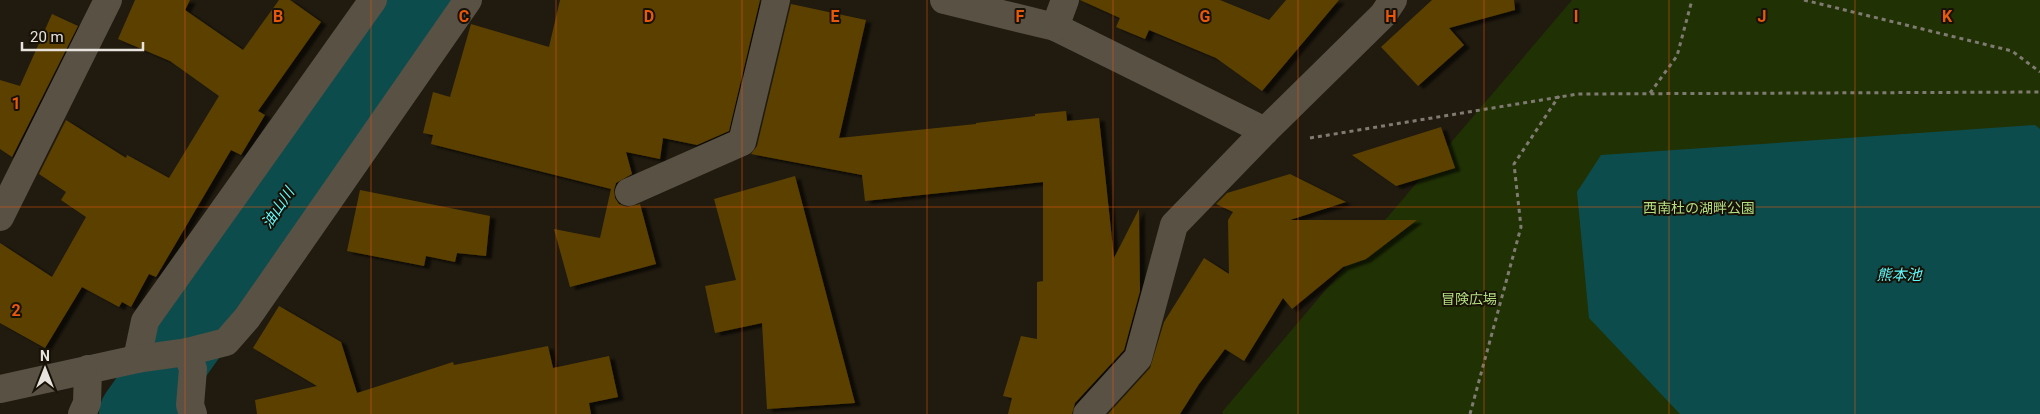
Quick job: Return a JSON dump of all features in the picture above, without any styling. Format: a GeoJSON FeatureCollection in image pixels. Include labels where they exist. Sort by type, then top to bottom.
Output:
{"type":"FeatureCollection","features":[{"type":"Feature","properties":{"kind":"street"},"geometry":{"type":"LineString","coordinates":[[0,217],[108,0]]}},
{"type":"Feature","properties":{"kind":"street"},"geometry":{"type":"LineString","coordinates":[[137,359],[146,321],[372,0]]}},
{"type":"Feature","properties":{"kind":"street"},"geometry":{"type":"LineString","coordinates":[[0,389],[137,359],[187,352],[226,342],[247,318],[468,0]]}},
{"type":"Feature","properties":{"kind":"street"},"geometry":{"type":"LineString","coordinates":[[629,192],[742,142],[776,0]]}},
{"type":"Feature","properties":{"kind":"street"},"geometry":{"type":"LineString","coordinates":[[944,0],[1056,27],[1265,131]]}},
{"type":"Feature","properties":{"kind":"street"},"geometry":{"type":"LineString","coordinates":[[1056,27],[1065,0]]}},
{"type":"Feature","properties":{"kind":"street"},"geometry":{"type":"LineString","coordinates":[[1087,414],[1138,358],[1174,225],[1265,131],[1381,5]]}},
{"type":"Feature","properties":{"kind":"street"},"geometry":{"type":"LineString","coordinates":[[187,352],[193,369],[190,405],[193,414]]}},
{"type":"Feature","properties":{"kind":"street"},"geometry":{"type":"LineString","coordinates":[[82,414],[87,403],[88,369]]}},
{"type":"Feature","properties":{"kind":"path"},"geometry":{"type":"LineString","coordinates":[[1650,93],[1678,56],[1692,0]]}},
{"type":"Feature","properties":{"kind":"path"},"geometry":{"type":"LineString","coordinates":[[1804,0],[2012,51],[2040,72]]}},
{"type":"Feature","properties":{"kind":"path"},"geometry":{"type":"LineString","coordinates":[[1265,131],[1308,138],[1578,94],[2040,92]]}},
{"type":"Feature","properties":{"kind":"path"},"geometry":{"type":"LineString","coordinates":[[1470,414],[1521,227],[1514,164],[1559,96]]}},
{"type":"Feature","properties":{"kind":"green space","name":"西南杜の湖畔公園"},"geometry":{"type":"Polygon","coordinates":[[[1572,0],[2040,0],[2040,414],[1223,414],[1222,412],[1572,0]]]}},
{"type":"Feature","properties":{"kind":"water","name":"熊本池"},"geometry":{"type":"Polygon","coordinates":[[[2035,125],[2040,129],[2040,414],[1680,414],[1589,318],[1577,192],[1601,155],[2035,125]]]}},
{"type":"Feature","properties":{"kind":"building"},"geometry":{"type":"Polygon","coordinates":[[[135,0],[190,0],[185,10],[243,50],[279,0],[290,0],[321,22],[258,111],[265,115],[241,155],[231,150],[156,277],[149,274],[131,307],[122,302],[119,307],[82,287],[45,348],[0,323],[0,243],[52,277],[86,217],[61,200],[66,192],[39,174],[66,120],[126,158],[127,155],[169,178],[219,96],[170,61],[118,39],[135,0]]]}},
{"type":"Feature","properties":{"kind":"building"},"geometry":{"type":"Polygon","coordinates":[[[560,0],[760,0],[729,131],[697,145],[663,138],[660,159],[626,152],[632,174],[616,183],[614,190],[615,198],[619,204],[627,207],[640,204],[656,264],[570,287],[554,229],[600,238],[611,189],[431,144],[433,135],[423,133],[433,92],[450,97],[471,24],[549,47],[560,0]]]}},
{"type":"Feature","properties":{"kind":"building"},"geometry":{"type":"Polygon","coordinates":[[[1080,0],[1220,0],[1269,20],[1286,0],[1339,0],[1262,91],[1216,58],[1149,30],[1145,39],[1116,27],[1120,18],[1080,0]]]}},
{"type":"Feature","properties":{"kind":"building"},"geometry":{"type":"Polygon","coordinates":[[[1432,0],[1514,0],[1515,10],[1449,28],[1464,45],[1418,86],[1381,47],[1432,0]]]}},
{"type":"Feature","properties":{"kind":"building"},"geometry":{"type":"Polygon","coordinates":[[[791,4],[866,20],[839,138],[976,124],[1066,111],[1067,121],[1099,118],[1114,258],[1139,209],[1140,291],[1124,350],[1075,403],[1072,414],[1008,414],[1012,398],[1003,396],[1021,336],[1037,339],[1037,282],[1043,281],[1043,182],[865,201],[862,175],[751,154],[757,146],[791,4]]]}},
{"type":"Feature","properties":{"kind":"building"},"geometry":{"type":"Polygon","coordinates":[[[52,14],[78,26],[12,157],[0,149],[0,80],[20,86],[52,14]]]}},
{"type":"Feature","properties":{"kind":"building"},"geometry":{"type":"Polygon","coordinates":[[[1441,127],[1455,168],[1396,186],[1352,155],[1441,127]]]}},
{"type":"Feature","properties":{"kind":"building"},"geometry":{"type":"Polygon","coordinates":[[[1290,174],[1346,202],[1290,220],[1417,220],[1366,259],[1343,267],[1292,309],[1283,298],[1244,361],[1225,349],[1180,414],[1108,414],[1150,368],[1164,322],[1204,258],[1229,274],[1228,220],[1233,212],[1216,204],[1227,193],[1290,174]]]}},
{"type":"Feature","properties":{"kind":"building"},"geometry":{"type":"Polygon","coordinates":[[[795,176],[855,403],[767,409],[762,323],[715,333],[705,286],[736,280],[714,199],[795,176]]]}},
{"type":"Feature","properties":{"kind":"building"},"geometry":{"type":"Polygon","coordinates":[[[360,190],[490,216],[486,256],[457,253],[455,262],[426,256],[424,266],[347,251],[360,190]]]}},
{"type":"Feature","properties":{"kind":"building"},"geometry":{"type":"Polygon","coordinates":[[[279,306],[341,342],[357,393],[453,362],[454,365],[548,346],[553,368],[609,356],[618,397],[589,403],[591,414],[257,414],[255,400],[317,386],[253,348],[279,306]]]}},
{"type":"Feature","properties":{"kind":"waterway","name":"油山川"},"geometry":{"type":"LineString","coordinates":[[135,414],[232,278],[295,179],[416,0]]}},
{"type":"Feature","properties":{"kind":"park label","name":"冒険広場"},"geometry":{"type":"Point","coordinates":[1469,299]}}]}
